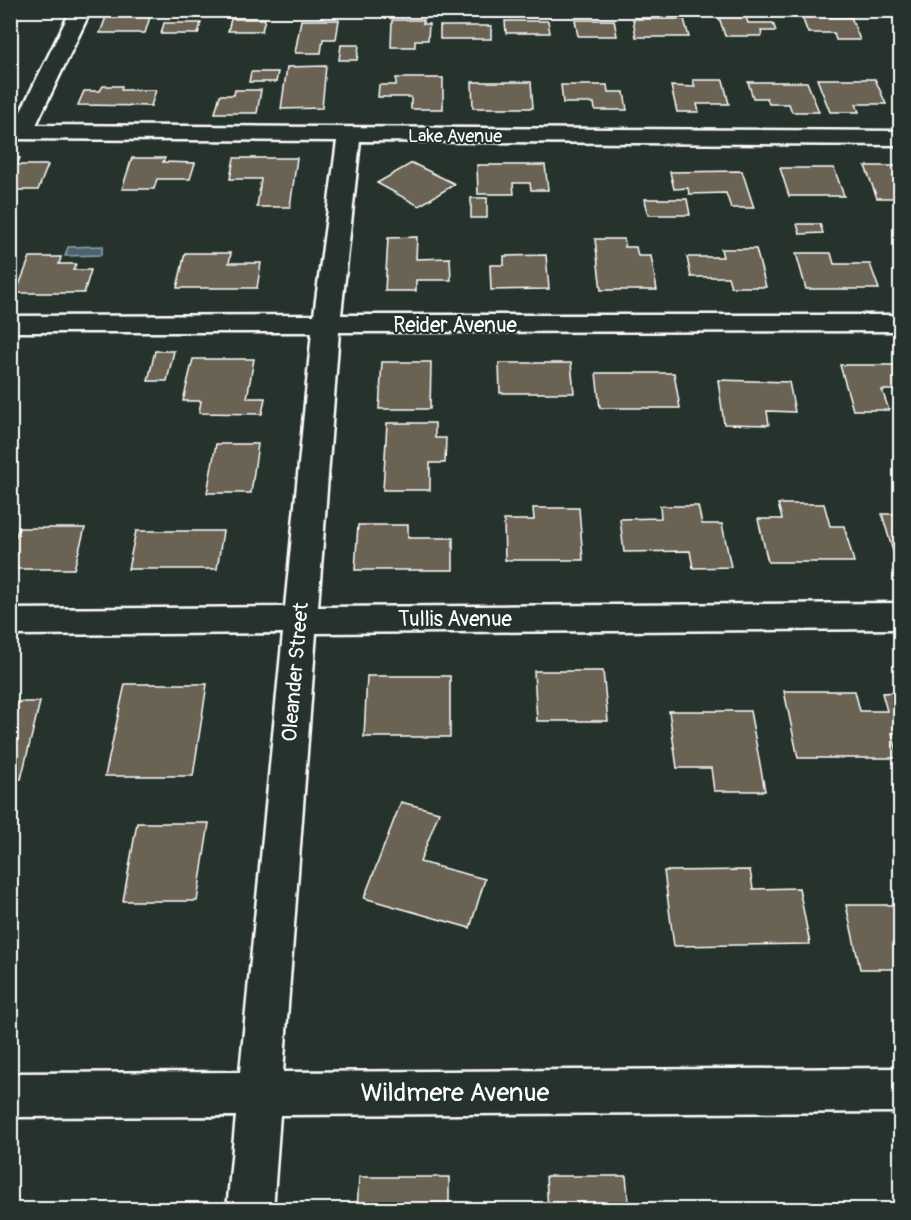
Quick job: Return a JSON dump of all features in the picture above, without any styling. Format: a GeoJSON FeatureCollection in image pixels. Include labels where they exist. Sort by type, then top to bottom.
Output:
{"type":"FeatureCollection","features":[{"type":"Feature","properties":{"kind":"street"},"geometry":{"type":"LineString","coordinates":[[16,132],[81,10]]}},
{"type":"Feature","properties":{"kind":"street","name":"Lake Avenue"},"geometry":{"type":"LineString","coordinates":[[16,132],[900,138]]}},
{"type":"Feature","properties":{"kind":"street","name":"Oleander Street"},"geometry":{"type":"LineString","coordinates":[[250,1209],[326,326],[349,136]]}},
{"type":"Feature","properties":{"kind":"street","name":"Reider Avenue"},"geometry":{"type":"LineString","coordinates":[[10,324],[326,326],[900,324]]}},
{"type":"Feature","properties":{"kind":"street","name":"Tullis Avenue"},"geometry":{"type":"LineString","coordinates":[[10,622],[900,616]]}},
{"type":"Feature","properties":{"kind":"street","name":"Wildmere Avenue"},"geometry":{"type":"LineString","coordinates":[[10,1095],[900,1090]]}},
{"type":"Feature","properties":{"kind":"water"},"geometry":{"type":"Polygon","coordinates":[[[103,246],[101,255],[65,256],[68,247],[103,246]]]}},
{"type":"Feature","properties":{"kind":"building"},"geometry":{"type":"Polygon","coordinates":[[[106,17],[150,17],[145,33],[100,33],[106,17]]]}},
{"type":"Feature","properties":{"kind":"building"},"geometry":{"type":"Polygon","coordinates":[[[719,17],[746,17],[748,23],[773,23],[776,31],[761,31],[762,36],[725,36],[719,17]]]}},
{"type":"Feature","properties":{"kind":"building"},"geometry":{"type":"Polygon","coordinates":[[[802,17],[851,17],[860,40],[836,40],[834,33],[808,33],[802,17]]]}},
{"type":"Feature","properties":{"kind":"building"},"geometry":{"type":"Polygon","coordinates":[[[231,19],[265,19],[262,31],[228,31],[231,19]]]}},
{"type":"Feature","properties":{"kind":"building"},"geometry":{"type":"Polygon","coordinates":[[[633,19],[684,19],[689,37],[636,37],[633,19]]]}},
{"type":"Feature","properties":{"kind":"building"},"geometry":{"type":"Polygon","coordinates":[[[301,20],[339,20],[336,39],[323,39],[321,53],[295,53],[301,20]]]}},
{"type":"Feature","properties":{"kind":"building"},"geometry":{"type":"Polygon","coordinates":[[[392,20],[423,20],[423,24],[429,24],[428,40],[415,40],[415,47],[391,47],[392,20]]]}},
{"type":"Feature","properties":{"kind":"building"},"geometry":{"type":"Polygon","coordinates":[[[575,20],[614,20],[617,36],[578,36],[575,20]]]}},
{"type":"Feature","properties":{"kind":"building"},"geometry":{"type":"Polygon","coordinates":[[[505,21],[548,21],[550,33],[506,33],[505,21]]]}},
{"type":"Feature","properties":{"kind":"building"},"geometry":{"type":"Polygon","coordinates":[[[164,23],[201,23],[198,34],[161,34],[164,23]]]}},
{"type":"Feature","properties":{"kind":"building"},"geometry":{"type":"Polygon","coordinates":[[[440,26],[491,26],[491,39],[440,39],[440,26]]]}},
{"type":"Feature","properties":{"kind":"building"},"geometry":{"type":"Polygon","coordinates":[[[341,45],[359,45],[357,60],[339,60],[341,45]]]}},
{"type":"Feature","properties":{"kind":"building"},"geometry":{"type":"Polygon","coordinates":[[[326,66],[322,108],[281,109],[287,67],[326,66]]]}},
{"type":"Feature","properties":{"kind":"building"},"geometry":{"type":"Polygon","coordinates":[[[251,72],[278,72],[276,82],[249,82],[251,72]]]}},
{"type":"Feature","properties":{"kind":"building"},"geometry":{"type":"Polygon","coordinates":[[[396,78],[443,78],[443,109],[411,109],[411,97],[378,97],[379,85],[396,85],[396,78]]]}},
{"type":"Feature","properties":{"kind":"building"},"geometry":{"type":"Polygon","coordinates":[[[817,79],[875,79],[886,104],[856,104],[859,112],[830,112],[817,79]]]}},
{"type":"Feature","properties":{"kind":"building"},"geometry":{"type":"Polygon","coordinates":[[[693,80],[723,80],[729,104],[697,104],[699,112],[677,112],[671,86],[695,87],[693,80]]]}},
{"type":"Feature","properties":{"kind":"building"},"geometry":{"type":"Polygon","coordinates":[[[472,82],[531,82],[533,108],[473,108],[472,82]]]}},
{"type":"Feature","properties":{"kind":"building"},"geometry":{"type":"Polygon","coordinates":[[[748,82],[807,82],[819,112],[792,112],[789,104],[769,104],[767,98],[753,98],[748,82]]]}},
{"type":"Feature","properties":{"kind":"building"},"geometry":{"type":"Polygon","coordinates":[[[561,85],[607,85],[608,92],[624,92],[627,110],[595,110],[594,103],[563,103],[561,85]]]}},
{"type":"Feature","properties":{"kind":"building"},"geometry":{"type":"Polygon","coordinates":[[[103,86],[122,86],[121,90],[156,90],[151,106],[78,105],[84,91],[100,91],[103,86]]]}},
{"type":"Feature","properties":{"kind":"building"},"geometry":{"type":"Polygon","coordinates":[[[235,90],[261,90],[257,113],[215,113],[220,95],[234,95],[235,90]]]}},
{"type":"Feature","properties":{"kind":"building"},"geometry":{"type":"Polygon","coordinates":[[[10,158],[20,158],[17,165],[48,165],[38,190],[10,190],[10,158]]]}},
{"type":"Feature","properties":{"kind":"building"},"geometry":{"type":"Polygon","coordinates":[[[132,158],[165,158],[163,162],[195,163],[190,179],[157,179],[154,189],[122,189],[132,158]]]}},
{"type":"Feature","properties":{"kind":"building"},"geometry":{"type":"Polygon","coordinates":[[[234,158],[297,158],[290,207],[257,207],[261,179],[230,179],[234,158]]]}},
{"type":"Feature","properties":{"kind":"building"},"geometry":{"type":"Polygon","coordinates":[[[412,163],[455,184],[419,206],[377,183],[412,163]]]}},
{"type":"Feature","properties":{"kind":"building"},"geometry":{"type":"Polygon","coordinates":[[[477,165],[545,165],[548,190],[531,190],[530,183],[513,183],[514,194],[478,194],[477,165]]]}},
{"type":"Feature","properties":{"kind":"building"},"geometry":{"type":"Polygon","coordinates":[[[865,166],[900,166],[900,198],[877,198],[865,166]]]}},
{"type":"Feature","properties":{"kind":"building"},"geometry":{"type":"Polygon","coordinates":[[[780,168],[834,168],[844,196],[789,196],[780,168]]]}},
{"type":"Feature","properties":{"kind":"building"},"geometry":{"type":"Polygon","coordinates":[[[742,171],[754,208],[731,208],[726,193],[689,194],[688,188],[674,189],[670,172],[742,171]]]}},
{"type":"Feature","properties":{"kind":"building"},"geometry":{"type":"Polygon","coordinates":[[[471,198],[487,198],[487,218],[471,218],[471,198]]]}},
{"type":"Feature","properties":{"kind":"building"},"geometry":{"type":"Polygon","coordinates":[[[645,199],[687,199],[690,215],[648,215],[645,199]]]}},
{"type":"Feature","properties":{"kind":"building"},"geometry":{"type":"Polygon","coordinates":[[[797,224],[820,224],[823,233],[800,234],[797,224]]]}},
{"type":"Feature","properties":{"kind":"building"},"geometry":{"type":"Polygon","coordinates":[[[417,237],[416,259],[450,258],[451,280],[416,280],[416,291],[385,291],[388,238],[417,237]]]}},
{"type":"Feature","properties":{"kind":"building"},"geometry":{"type":"Polygon","coordinates":[[[595,239],[624,239],[625,247],[636,247],[638,256],[651,256],[657,290],[601,290],[595,239]]]}},
{"type":"Feature","properties":{"kind":"building"},"geometry":{"type":"Polygon","coordinates":[[[721,249],[756,249],[766,287],[731,287],[728,277],[691,277],[687,257],[723,257],[721,249]]]}},
{"type":"Feature","properties":{"kind":"building"},"geometry":{"type":"Polygon","coordinates":[[[185,253],[231,253],[229,263],[261,263],[257,288],[177,288],[185,253]]]}},
{"type":"Feature","properties":{"kind":"building"},"geometry":{"type":"Polygon","coordinates":[[[796,253],[831,253],[834,264],[870,264],[879,289],[806,289],[796,253]]]}},
{"type":"Feature","properties":{"kind":"building"},"geometry":{"type":"Polygon","coordinates":[[[546,255],[549,289],[491,290],[490,265],[504,265],[504,256],[546,255]]]}},
{"type":"Feature","properties":{"kind":"building"},"geometry":{"type":"Polygon","coordinates":[[[30,257],[61,257],[59,264],[76,264],[73,270],[91,270],[84,293],[16,293],[30,257]]]}},
{"type":"Feature","properties":{"kind":"building"},"geometry":{"type":"Polygon","coordinates":[[[155,351],[174,351],[167,381],[148,381],[155,351]]]}},
{"type":"Feature","properties":{"kind":"building"},"geometry":{"type":"Polygon","coordinates":[[[193,359],[254,359],[247,398],[265,398],[262,414],[199,413],[201,401],[183,401],[193,359]]]}},
{"type":"Feature","properties":{"kind":"building"},"geometry":{"type":"Polygon","coordinates":[[[382,362],[431,362],[430,409],[379,409],[382,362]]]}},
{"type":"Feature","properties":{"kind":"building"},"geometry":{"type":"Polygon","coordinates":[[[499,363],[571,363],[574,393],[500,393],[499,363]]]}},
{"type":"Feature","properties":{"kind":"building"},"geometry":{"type":"Polygon","coordinates":[[[840,365],[900,365],[900,390],[882,390],[889,410],[853,410],[840,365]]]}},
{"type":"Feature","properties":{"kind":"building"},"geometry":{"type":"Polygon","coordinates":[[[596,373],[674,373],[680,408],[600,408],[596,373]]]}},
{"type":"Feature","properties":{"kind":"building"},"geometry":{"type":"Polygon","coordinates":[[[718,380],[789,382],[795,412],[767,411],[769,425],[724,424],[718,380]]]}},
{"type":"Feature","properties":{"kind":"building"},"geometry":{"type":"Polygon","coordinates":[[[387,423],[435,423],[435,438],[446,438],[445,463],[430,463],[430,490],[383,490],[387,423]]]}},
{"type":"Feature","properties":{"kind":"building"},"geometry":{"type":"Polygon","coordinates":[[[216,444],[258,444],[251,493],[207,493],[216,444]]]}},
{"type":"Feature","properties":{"kind":"building"},"geometry":{"type":"Polygon","coordinates":[[[778,504],[824,504],[830,526],[844,526],[854,562],[768,562],[758,519],[782,519],[778,504]]]}},
{"type":"Feature","properties":{"kind":"building"},"geometry":{"type":"Polygon","coordinates":[[[660,506],[698,506],[702,524],[722,524],[731,567],[693,568],[690,551],[624,552],[620,519],[661,518],[660,506]]]}},
{"type":"Feature","properties":{"kind":"building"},"geometry":{"type":"Polygon","coordinates":[[[533,508],[579,508],[583,560],[505,560],[504,520],[534,520],[533,508]]]}},
{"type":"Feature","properties":{"kind":"building"},"geometry":{"type":"Polygon","coordinates":[[[882,514],[900,514],[900,565],[897,565],[882,514]]]}},
{"type":"Feature","properties":{"kind":"building"},"geometry":{"type":"Polygon","coordinates":[[[358,525],[408,525],[408,538],[453,538],[453,570],[355,570],[358,525]]]}},
{"type":"Feature","properties":{"kind":"building"},"geometry":{"type":"Polygon","coordinates":[[[19,528],[85,528],[74,569],[10,569],[10,538],[15,538],[19,528]]]}},
{"type":"Feature","properties":{"kind":"building"},"geometry":{"type":"Polygon","coordinates":[[[136,531],[223,531],[217,569],[128,569],[136,531]]]}},
{"type":"Feature","properties":{"kind":"building"},"geometry":{"type":"Polygon","coordinates":[[[534,671],[603,671],[608,721],[537,721],[534,671]]]}},
{"type":"Feature","properties":{"kind":"building"},"geometry":{"type":"Polygon","coordinates":[[[367,676],[450,676],[450,737],[364,737],[367,676]]]}},
{"type":"Feature","properties":{"kind":"building"},"geometry":{"type":"Polygon","coordinates":[[[125,684],[207,684],[193,776],[105,776],[125,684]]]}},
{"type":"Feature","properties":{"kind":"building"},"geometry":{"type":"Polygon","coordinates":[[[784,691],[855,691],[860,711],[887,711],[882,693],[900,692],[900,733],[892,733],[899,758],[798,758],[784,691]]]}},
{"type":"Feature","properties":{"kind":"building"},"geometry":{"type":"Polygon","coordinates":[[[10,702],[40,702],[21,779],[10,779],[10,702]]]}},
{"type":"Feature","properties":{"kind":"building"},"geometry":{"type":"Polygon","coordinates":[[[669,711],[750,711],[765,791],[714,791],[711,768],[677,768],[669,711]]]}},
{"type":"Feature","properties":{"kind":"building"},"geometry":{"type":"Polygon","coordinates":[[[401,802],[439,812],[420,862],[485,879],[470,928],[364,898],[401,802]]]}},
{"type":"Feature","properties":{"kind":"building"},"geometry":{"type":"Polygon","coordinates":[[[137,823],[209,823],[197,901],[123,901],[137,823]]]}},
{"type":"Feature","properties":{"kind":"building"},"geometry":{"type":"Polygon","coordinates":[[[750,870],[753,889],[799,888],[810,944],[674,946],[664,871],[750,870]]]}},
{"type":"Feature","properties":{"kind":"building"},"geometry":{"type":"Polygon","coordinates":[[[846,905],[900,905],[900,969],[860,969],[846,905]]]}},
{"type":"Feature","properties":{"kind":"building"},"geometry":{"type":"Polygon","coordinates":[[[546,1176],[626,1176],[629,1210],[548,1210],[546,1176]]]}},
{"type":"Feature","properties":{"kind":"building"},"geometry":{"type":"Polygon","coordinates":[[[359,1177],[449,1177],[449,1210],[357,1210],[359,1177]]]}}]}
